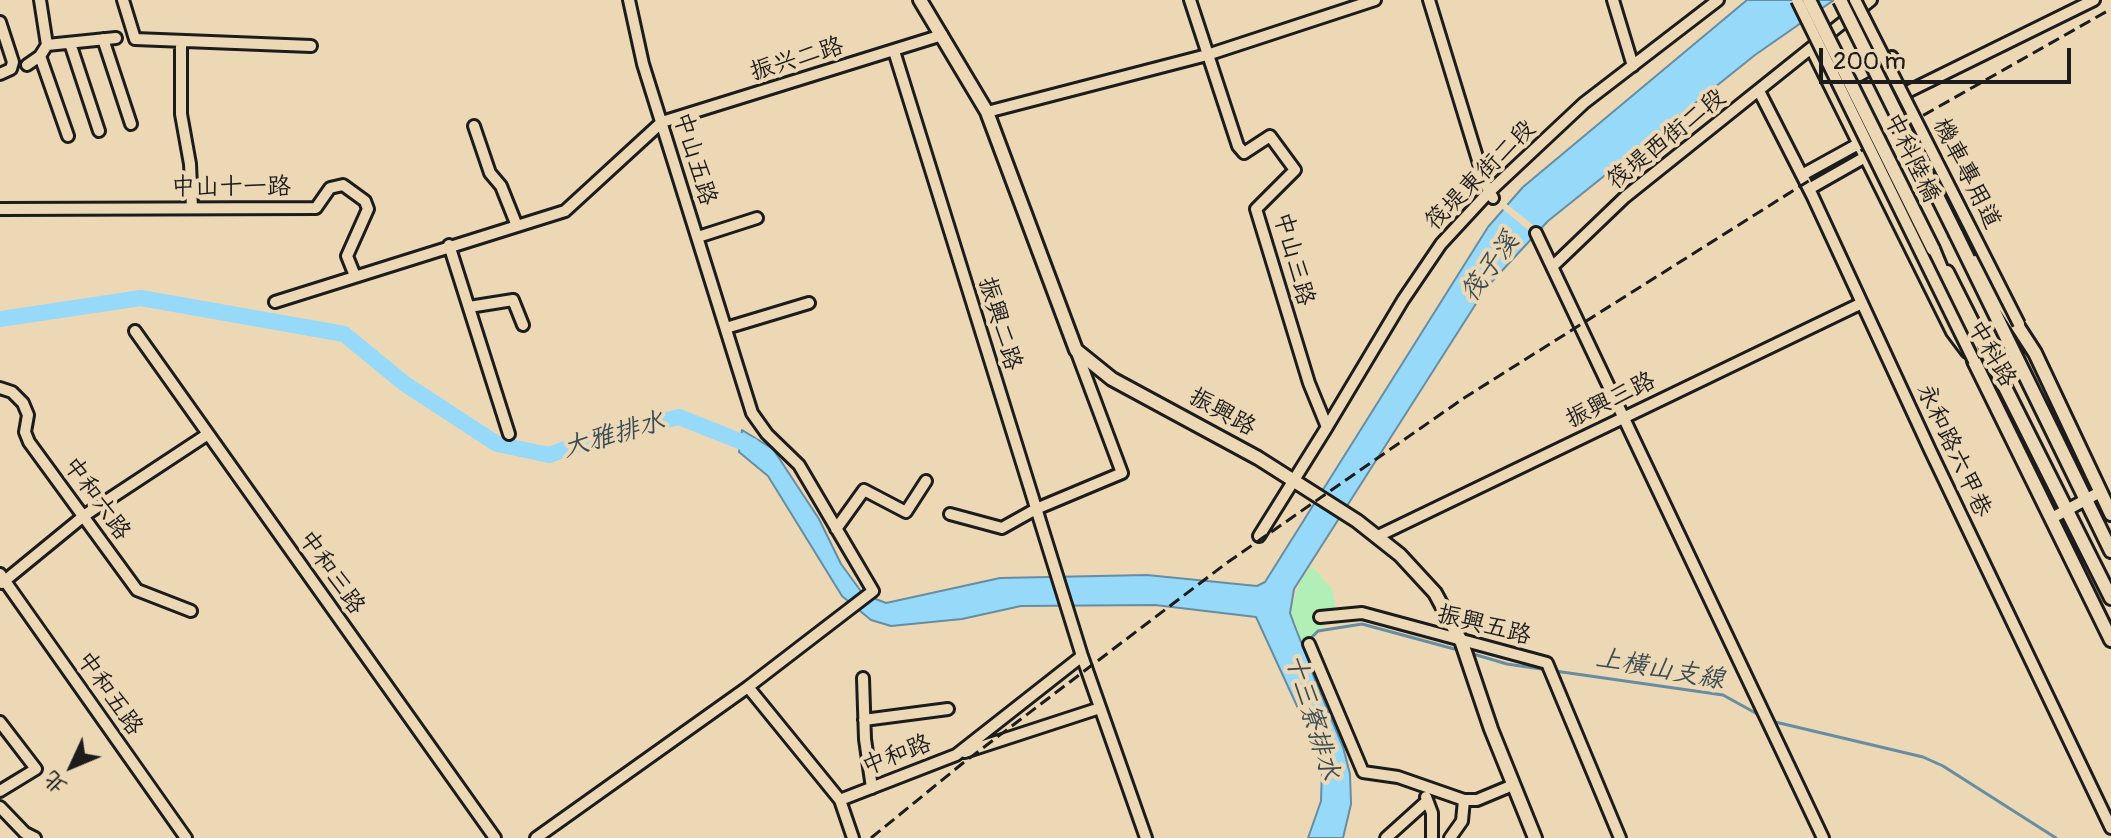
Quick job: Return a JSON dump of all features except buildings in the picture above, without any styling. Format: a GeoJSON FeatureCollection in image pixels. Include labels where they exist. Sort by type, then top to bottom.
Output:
{"type":"FeatureCollection","features":[{"type":"Feature","properties":{"kind":"street"},"geometry":{"type":"LineString","coordinates":[[27,65],[40,56],[47,45],[40,0]]}},
{"type":"Feature","properties":{"kind":"street"},"geometry":{"type":"LineString","coordinates":[[123,0],[135,39],[311,46]]}},
{"type":"Feature","properties":{"kind":"street","name":"中山五路"},"geometry":{"type":"LineString","coordinates":[[629,0],[633,25],[752,413],[767,434],[799,465],[873,591],[748,687]]}},
{"type":"Feature","properties":{"kind":"street"},"geometry":{"type":"LineString","coordinates":[[920,0],[987,112],[1122,473],[1036,509],[1002,528],[950,514]]}},
{"type":"Feature","properties":{"kind":"street","name":"中山三路"},"geometry":{"type":"LineString","coordinates":[[1190,0],[1238,146],[1244,153],[1270,136],[1295,170],[1256,209],[1309,383],[1327,427]]}},
{"type":"Feature","properties":{"kind":"street"},"geometry":{"type":"LineString","coordinates":[[987,112],[1207,55],[1375,0]]}},
{"type":"Feature","properties":{"kind":"street"},"geometry":{"type":"LineString","coordinates":[[1429,0],[1491,195]]}},
{"type":"Feature","properties":{"kind":"street"},"geometry":{"type":"LineString","coordinates":[[1613,0],[1633,66]]}},
{"type":"Feature","properties":{"kind":"street","name":"筏堤東街二段"},"geometry":{"type":"LineString","coordinates":[[1327,427],[1403,300],[1441,244],[1584,103],[1718,0]]}},
{"type":"Feature","properties":{"kind":"street"},"geometry":{"type":"LineString","coordinates":[[1797,0],[1974,361]]}},
{"type":"Feature","properties":{"kind":"street","name":"中科陸橋"},"geometry":{"type":"LineString","coordinates":[[1809,0],[1933,249]]}},
{"type":"Feature","properties":{"kind":"street","name":"中科陸橋"},"geometry":{"type":"LineString","coordinates":[[1840,0],[1956,234]]}},
{"type":"Feature","properties":{"kind":"street","name":"機車專用道"},"geometry":{"type":"LineString","coordinates":[[1855,0],[2019,324]]}},
{"type":"Feature","properties":{"kind":"street","name":"筏堤西街二段"},"geometry":{"type":"LineString","coordinates":[[1552,267],[1625,197],[1871,0]]}},
{"type":"Feature","properties":{"kind":"street"},"geometry":{"type":"LineString","coordinates":[[1909,91],[2094,0]]}},
{"type":"Feature","properties":{"kind":"street"},"geometry":{"type":"LineString","coordinates":[[0,22],[13,62],[11,69],[0,74]]}},
{"type":"Feature","properties":{"kind":"street","name":"振兴二路"},"geometry":{"type":"LineString","coordinates":[[662,122],[942,35]]}},
{"type":"Feature","properties":{"kind":"street"},"geometry":{"type":"LineString","coordinates":[[47,45],[116,38]]}},
{"type":"Feature","properties":{"kind":"street"},"geometry":{"type":"LineString","coordinates":[[103,39],[131,124]]}},
{"type":"Feature","properties":{"kind":"street"},"geometry":{"type":"LineString","coordinates":[[181,41],[181,114],[190,164],[192,208]]}},
{"type":"Feature","properties":{"kind":"street"},"geometry":{"type":"LineString","coordinates":[[70,43],[99,131]]}},
{"type":"Feature","properties":{"kind":"street","name":"中科路"},"geometry":{"type":"LineString","coordinates":[[1811,48],[1952,332],[1974,361],[2111,640]]}},
{"type":"Feature","properties":{"kind":"street","name":"振興二路"},"geometry":{"type":"LineString","coordinates":[[894,51],[1082,656]]}},
{"type":"Feature","properties":{"kind":"street"},"geometry":{"type":"LineString","coordinates":[[40,56],[68,136]]}},
{"type":"Feature","properties":{"kind":"street"},"geometry":{"type":"LineString","coordinates":[[1832,90],[1892,57]]}},
{"type":"Feature","properties":{"kind":"street","name":"永和路六甲巷"},"geometry":{"type":"LineString","coordinates":[[1759,91],[1809,189],[2111,828]]}},
{"type":"Feature","properties":{"kind":"street"},"geometry":{"type":"LineString","coordinates":[[275,302],[565,211],[662,122]]}},
{"type":"Feature","properties":{"kind":"street"},"geometry":{"type":"LineString","coordinates":[[474,126],[490,173],[501,186],[517,226]]}},
{"type":"Feature","properties":{"kind":"street"},"geometry":{"type":"LineString","coordinates":[[1802,175],[1860,143]]}},
{"type":"Feature","properties":{"kind":"street"},"geometry":{"type":"LineString","coordinates":[[1809,189],[1867,156]]}},
{"type":"Feature","properties":{"kind":"street","name":"中山十一路"},"geometry":{"type":"LineString","coordinates":[[0,209],[316,208],[330,188],[343,185],[355,192],[368,209],[347,256],[355,276]]}},
{"type":"Feature","properties":{"kind":"street"},"geometry":{"type":"LineString","coordinates":[[698,237],[757,218]]}},
{"type":"Feature","properties":{"kind":"street"},"geometry":{"type":"LineString","coordinates":[[1536,233],[1823,838]]}},
{"type":"Feature","properties":{"kind":"street","name":"中科路"},"geometry":{"type":"LineString","coordinates":[[1956,234],[2019,324],[2111,514]]}},
{"type":"Feature","properties":{"kind":"street","name":"中科路"},"geometry":{"type":"LineString","coordinates":[[1956,234],[2111,551]]}},
{"type":"Feature","properties":{"kind":"street"},"geometry":{"type":"LineString","coordinates":[[449,245],[509,434]]}},
{"type":"Feature","properties":{"kind":"street"},"geometry":{"type":"LineString","coordinates":[[1933,249],[1970,339],[1974,361]]}},
{"type":"Feature","properties":{"kind":"street","name":"中科路"},"geometry":{"type":"LineString","coordinates":[[1933,249],[1958,288],[2111,598]]}},
{"type":"Feature","properties":{"kind":"street"},"geometry":{"type":"LineString","coordinates":[[469,307],[513,300],[523,325]]}},
{"type":"Feature","properties":{"kind":"street"},"geometry":{"type":"LineString","coordinates":[[726,328],[809,303]]}},
{"type":"Feature","properties":{"kind":"street","name":"振興三路"},"geometry":{"type":"LineString","coordinates":[[1378,536],[1862,303]]}},
{"type":"Feature","properties":{"kind":"street","name":"中和三路"},"geometry":{"type":"LineString","coordinates":[[135,331],[495,838]]}},
{"type":"Feature","properties":{"kind":"street","name":"振興路"},"geometry":{"type":"LineString","coordinates":[[1076,350],[1112,379],[1295,482],[1378,536],[1435,593],[1462,643],[1535,838]]}},
{"type":"Feature","properties":{"kind":"street","name":"中和六路"},"geometry":{"type":"LineString","coordinates":[[0,388],[12,392],[23,403],[28,415],[25,432],[29,442],[137,590],[191,611]]}},
{"type":"Feature","properties":{"kind":"street"},"geometry":{"type":"LineString","coordinates":[[1259,536],[1327,427]]}},
{"type":"Feature","properties":{"kind":"street"},"geometry":{"type":"LineString","coordinates":[[2,580],[85,515],[208,434]]}},
{"type":"Feature","properties":{"kind":"street"},"geometry":{"type":"LineString","coordinates":[[836,529],[864,490],[906,512],[926,481]]}},
{"type":"Feature","properties":{"kind":"street"},"geometry":{"type":"LineString","coordinates":[[2052,518],[2100,492]]}},
{"type":"Feature","properties":{"kind":"street","name":"中和五路"},"geometry":{"type":"LineString","coordinates":[[2,580],[186,838]]}},
{"type":"Feature","properties":{"kind":"street","name":"振興五路"},"geometry":{"type":"LineString","coordinates":[[1320,617],[1362,613],[1462,643],[1547,663],[1620,838]]}},
{"type":"Feature","properties":{"kind":"street"},"geometry":{"type":"LineString","coordinates":[[1309,644],[1363,772],[1398,777],[1464,800],[1477,800],[1513,785]]}},
{"type":"Feature","properties":{"kind":"street"},"geometry":{"type":"LineString","coordinates":[[1082,656],[1146,838]]}},
{"type":"Feature","properties":{"kind":"street","name":"中和路"},"geometry":{"type":"LineString","coordinates":[[748,687],[840,800],[956,755],[1082,656]]}},
{"type":"Feature","properties":{"kind":"street"},"geometry":{"type":"LineString","coordinates":[[863,678],[864,720],[872,788]]}},
{"type":"Feature","properties":{"kind":"street"},"geometry":{"type":"LineString","coordinates":[[536,838],[748,687]]}},
{"type":"Feature","properties":{"kind":"street"},"geometry":{"type":"LineString","coordinates":[[956,755],[1100,708]]}},
{"type":"Feature","properties":{"kind":"street"},"geometry":{"type":"LineString","coordinates":[[864,720],[948,709]]}},
{"type":"Feature","properties":{"kind":"street"},"geometry":{"type":"LineString","coordinates":[[0,722],[36,769],[0,791]]}},
{"type":"Feature","properties":{"kind":"street"},"geometry":{"type":"LineString","coordinates":[[1424,788],[1432,813],[1432,838]]}},
{"type":"Feature","properties":{"kind":"street"},"geometry":{"type":"LineString","coordinates":[[840,800],[853,838]]}},
{"type":"Feature","properties":{"kind":"street"},"geometry":{"type":"LineString","coordinates":[[1450,838],[1462,821],[1464,800]]}},
{"type":"Feature","properties":{"kind":"street"},"geometry":{"type":"LineString","coordinates":[[1386,838],[1427,801]]}},
{"type":"Feature","properties":{"kind":"street"},"geometry":{"type":"LineString","coordinates":[[0,807],[25,833],[35,838]]}},
{"type":"Feature","properties":{"kind":"green space"},"geometry":{"type":"Polygon","coordinates":[[[1312,566],[1332,589],[1337,616],[1302,642],[1291,614],[1301,579],[1312,566]]]}},
{"type":"Feature","properties":{"kind":"water"},"geometry":{"type":"Polygon","coordinates":[[[1747,0],[1834,0],[1755,55],[1548,221],[1486,288],[1294,589],[1290,613],[1301,642],[1306,643],[1313,675],[1343,747],[1350,774],[1351,804],[1343,838],[1308,838],[1321,801],[1322,770],[1308,730],[1256,617],[1155,605],[1021,606],[962,619],[891,626],[871,620],[842,596],[768,476],[739,452],[742,430],[773,449],[819,519],[841,564],[863,594],[886,603],[1000,578],[1147,575],[1257,586],[1265,582],[1488,227],[1523,187],[1747,0]]]}},
{"type":"Feature","properties":{"kind":"pier"},"geometry":{"type":"Polygon","coordinates":[[[1504,202],[1537,228],[1532,233],[1500,207],[1504,202]]]}},
{"type":"Feature","properties":{"kind":"waterway","name":"大雅排水"},"geometry":{"type":"LineString","coordinates":[[0,319],[141,298],[344,334],[405,384],[497,444],[549,455],[595,438],[679,417],[752,446],[758,454]]}},
{"type":"Feature","properties":{"kind":"waterway","name":"上橫山支線"},"geometry":{"type":"LineString","coordinates":[[1310,639],[1318,631],[1362,624],[1458,650]]}},
{"type":"Feature","properties":{"kind":"waterway","name":"上橫山支線"},"geometry":{"type":"LineString","coordinates":[[1470,653],[1507,664],[1548,670]]}},
{"type":"Feature","properties":{"kind":"waterway","name":"上橫山支線"},"geometry":{"type":"LineString","coordinates":[[1555,671],[1723,695],[1761,716]]}},
{"type":"Feature","properties":{"kind":"waterway","name":"上橫山支線"},"geometry":{"type":"LineString","coordinates":[[1771,721],[1923,757],[1943,766],[2056,838]]}},
{"type":"Feature","properties":{"kind":"railway"},"geometry":{"type":"LineString","coordinates":[[871,838],[963,763],[1228,562],[1464,398],[1818,175],[2111,9]]}},
{"type":"Feature","properties":{"kind":"water label","name":"筏子溪"},"geometry":{"type":"Point","coordinates":[1491,268]}},
{"type":"Feature","properties":{"kind":"water label","name":"十三寮排水"},"geometry":{"type":"Point","coordinates":[1311,717]}}]}
